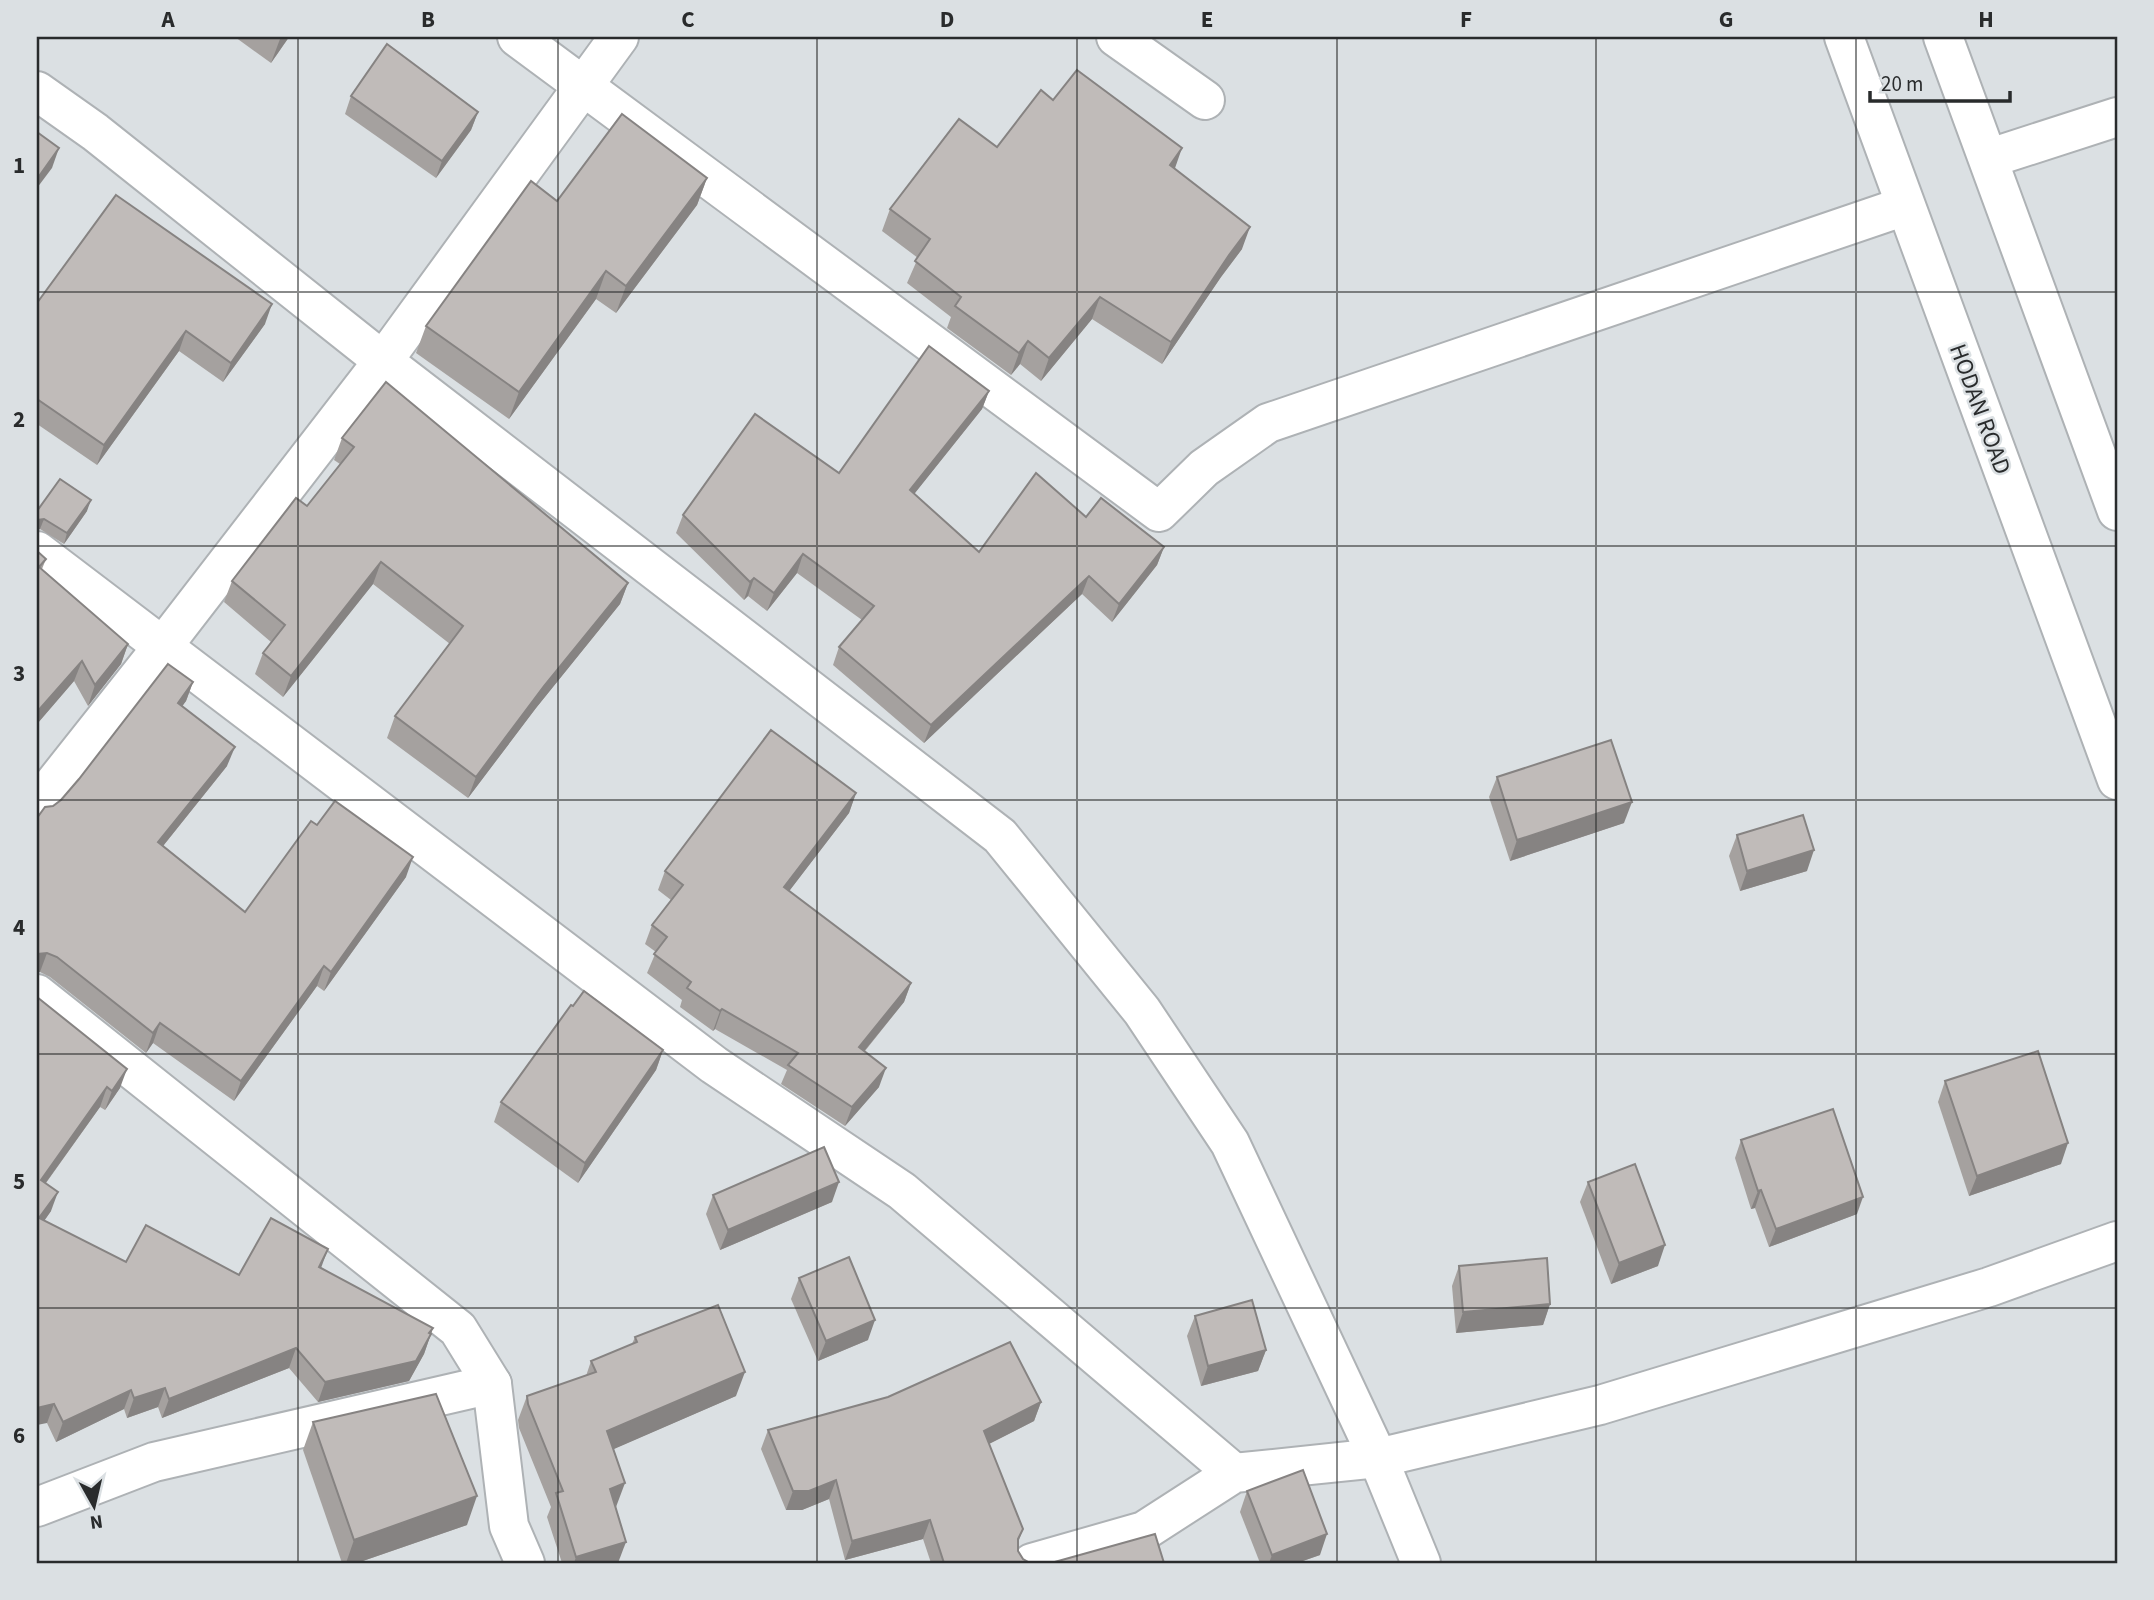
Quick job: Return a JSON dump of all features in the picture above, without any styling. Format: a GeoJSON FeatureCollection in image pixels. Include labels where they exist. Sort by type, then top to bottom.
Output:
{"type":"FeatureCollection","features":[{"type":"Feature","properties":{"kind":"street"},"geometry":{"type":"LineString","coordinates":[[517,37],[1159,512],[1204,468],[1268,424],[1905,206]]}},
{"type":"Feature","properties":{"kind":"street"},"geometry":{"type":"LineString","coordinates":[[37,805],[383,361],[620,37]]}},
{"type":"Feature","properties":{"kind":"street"},"geometry":{"type":"LineString","coordinates":[[1116,37],[1205,100]]}},
{"type":"Feature","properties":{"kind":"street","name":"HODAN ROAD"},"geometry":{"type":"LineString","coordinates":[[1844,37],[2117,780]]}},
{"type":"Feature","properties":{"kind":"street"},"geometry":{"type":"LineString","coordinates":[[1943,37],[1990,158],[2117,511]]}},
{"type":"Feature","properties":{"kind":"street"},"geometry":{"type":"LineString","coordinates":[[37,90],[95,132],[383,361],[1000,835],[1142,1012],[1230,1143],[1378,1458],[1420,1563]]}},
{"type":"Feature","properties":{"kind":"street"},"geometry":{"type":"LineString","coordinates":[[1990,158],[2117,117]]}},
{"type":"Feature","properties":{"kind":"street"},"geometry":{"type":"LineString","coordinates":[[37,551],[714,1065],[902,1191],[1234,1473]]}},
{"type":"Feature","properties":{"kind":"street"},"geometry":{"type":"LineString","coordinates":[[37,994],[458,1329],[492,1384],[509,1526],[525,1563]]}},
{"type":"Feature","properties":{"kind":"street"},"geometry":{"type":"LineString","coordinates":[[1032,1563],[1144,1531],[1234,1473],[1378,1458],[1600,1405],[1989,1287],[2117,1241]]}},
{"type":"Feature","properties":{"kind":"street"},"geometry":{"type":"LineString","coordinates":[[37,1507],[154,1462],[492,1384]]}},
{"type":"Feature","properties":{"kind":"building"},"geometry":{"type":"Polygon","coordinates":[[[387,44],[478,112],[442,161],[351,96],[387,44]]]}},
{"type":"Feature","properties":{"kind":"building"},"geometry":{"type":"Polygon","coordinates":[[[1077,70],[1182,148],[1170,165],[1250,227],[1171,342],[1100,297],[1049,358],[1028,341],[1019,353],[955,306],[961,297],[915,261],[930,239],[890,209],[959,119],[997,147],[1041,90],[1053,100],[1077,70]]]}},
{"type":"Feature","properties":{"kind":"building"},"geometry":{"type":"Polygon","coordinates":[[[622,114],[707,178],[626,286],[606,271],[519,392],[426,326],[531,181],[557,201],[622,114]]]}},
{"type":"Feature","properties":{"kind":"building"},"geometry":{"type":"Polygon","coordinates":[[[37,132],[59,148],[37,179],[37,132]]]}},
{"type":"Feature","properties":{"kind":"building"},"geometry":{"type":"Polygon","coordinates":[[[116,195],[272,304],[231,363],[186,331],[104,445],[37,399],[37,303],[116,195]]]}},
{"type":"Feature","properties":{"kind":"building"},"geometry":{"type":"Polygon","coordinates":[[[929,346],[989,391],[910,490],[979,552],[1036,473],[1086,517],[1101,498],[1164,547],[1119,604],[1089,576],[931,725],[839,647],[874,606],[803,554],[774,593],[754,578],[750,582],[683,515],[755,414],[839,473],[929,346]]]}},
{"type":"Feature","properties":{"kind":"building"},"geometry":{"type":"Polygon","coordinates":[[[386,382],[628,583],[544,686],[476,777],[395,716],[463,626],[381,562],[291,676],[263,653],[285,625],[232,581],[296,498],[307,506],[354,447],[342,438],[386,382]]]}},
{"type":"Feature","properties":{"kind":"building"},"geometry":{"type":"Polygon","coordinates":[[[60,479],[91,500],[67,533],[44,519],[37,520],[37,511],[60,479]]]}},
{"type":"Feature","properties":{"kind":"building"},"geometry":{"type":"Polygon","coordinates":[[[37,551],[46,559],[39,567],[128,644],[95,685],[82,661],[37,712],[37,551]]]}},
{"type":"Feature","properties":{"kind":"building"},"geometry":{"type":"Polygon","coordinates":[[[168,664],[193,682],[178,703],[235,747],[158,842],[245,912],[311,821],[317,825],[335,801],[413,857],[331,972],[324,966],[241,1081],[160,1023],[153,1033],[57,957],[47,953],[37,954],[37,818],[45,807],[53,806],[61,800],[79,779],[168,664]]]}},
{"type":"Feature","properties":{"kind":"building"},"geometry":{"type":"Polygon","coordinates":[[[771,730],[856,793],[784,887],[911,983],[859,1047],[886,1068],[852,1107],[788,1065],[798,1053],[722,1009],[720,1011],[687,988],[691,982],[654,954],[667,937],[652,925],[683,885],[665,871],[771,730]]]}},
{"type":"Feature","properties":{"kind":"building"},"geometry":{"type":"Polygon","coordinates":[[[1611,740],[1632,802],[1517,840],[1497,777],[1611,740]]]}},
{"type":"Feature","properties":{"kind":"building"},"geometry":{"type":"Polygon","coordinates":[[[1803,815],[1814,850],[1747,871],[1737,835],[1803,815]]]}},
{"type":"Feature","properties":{"kind":"building"},"geometry":{"type":"Polygon","coordinates":[[[584,991],[663,1050],[585,1163],[501,1102],[584,991]]]}},
{"type":"Feature","properties":{"kind":"building"},"geometry":{"type":"Polygon","coordinates":[[[37,997],[127,1069],[112,1091],[107,1087],[41,1180],[58,1192],[39,1218],[126,1262],[146,1225],[239,1275],[271,1218],[328,1249],[319,1267],[433,1328],[416,1361],[325,1382],[296,1348],[169,1399],[165,1388],[134,1398],[131,1390],[63,1422],[54,1404],[37,1408],[37,997]]]}},
{"type":"Feature","properties":{"kind":"building"},"geometry":{"type":"Polygon","coordinates":[[[2038,1051],[2068,1143],[1977,1176],[1945,1081],[2038,1051]]]}},
{"type":"Feature","properties":{"kind":"building"},"geometry":{"type":"Polygon","coordinates":[[[1833,1109],[1863,1197],[1776,1229],[1761,1190],[1758,1191],[1741,1140],[1833,1109]]]}},
{"type":"Feature","properties":{"kind":"building"},"geometry":{"type":"Polygon","coordinates":[[[824,1147],[839,1182],[728,1230],[713,1195],[824,1147]]]}},
{"type":"Feature","properties":{"kind":"building"},"geometry":{"type":"Polygon","coordinates":[[[1635,1164],[1665,1245],[1619,1263],[1588,1182],[1635,1164]]]}},
{"type":"Feature","properties":{"kind":"building"},"geometry":{"type":"Polygon","coordinates":[[[849,1257],[875,1320],[826,1341],[799,1278],[849,1257]]]}},
{"type":"Feature","properties":{"kind":"building"},"geometry":{"type":"Polygon","coordinates":[[[1547,1258],[1550,1304],[1463,1312],[1459,1266],[1547,1258]]]}},
{"type":"Feature","properties":{"kind":"building"},"geometry":{"type":"Polygon","coordinates":[[[1252,1300],[1266,1350],[1208,1366],[1195,1316],[1252,1300]]]}},
{"type":"Feature","properties":{"kind":"building"},"geometry":{"type":"Polygon","coordinates":[[[718,1305],[745,1372],[607,1431],[625,1483],[610,1489],[626,1542],[576,1557],[556,1493],[563,1491],[527,1396],[596,1372],[591,1361],[637,1342],[635,1337],[718,1305]]]}},
{"type":"Feature","properties":{"kind":"building"},"geometry":{"type":"Polygon","coordinates":[[[1010,1342],[1041,1402],[984,1431],[1023,1529],[1018,1539],[1018,1551],[1023,1559],[1030,1563],[944,1563],[930,1520],[852,1541],[836,1480],[809,1491],[793,1491],[768,1430],[888,1397],[1010,1342]]]}},
{"type":"Feature","properties":{"kind":"building"},"geometry":{"type":"Polygon","coordinates":[[[436,1394],[477,1496],[354,1540],[313,1422],[436,1394]]]}},
{"type":"Feature","properties":{"kind":"building"},"geometry":{"type":"Polygon","coordinates":[[[1303,1470],[1327,1534],[1272,1555],[1247,1491],[1303,1470]]]}},
{"type":"Feature","properties":{"kind":"building"},"geometry":{"type":"Polygon","coordinates":[[[1155,1534],[1164,1563],[1051,1563],[1155,1534]]]}}]}
